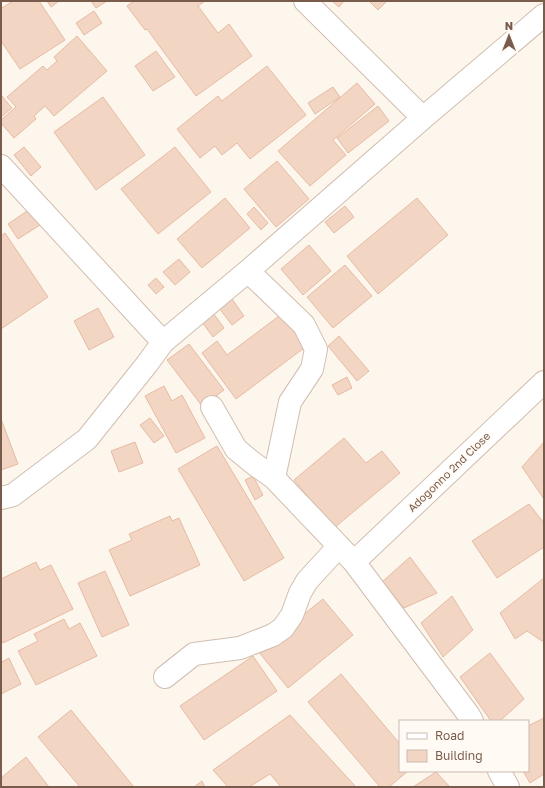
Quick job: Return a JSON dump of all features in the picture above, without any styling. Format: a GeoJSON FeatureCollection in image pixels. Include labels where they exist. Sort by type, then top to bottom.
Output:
{"type":"FeatureCollection","features":[{"type":"Feature","properties":{"kind":"street"},"geometry":{"type":"LineString","coordinates":[[305,1],[423,118]]}},
{"type":"Feature","properties":{"kind":"street"},"geometry":{"type":"LineString","coordinates":[[1,498],[13,495],[88,439],[148,364],[163,342],[248,271],[423,118],[544,15]]}},
{"type":"Feature","properties":{"kind":"street"},"geometry":{"type":"LineString","coordinates":[[1,166],[163,342]]}},
{"type":"Feature","properties":{"kind":"street"},"geometry":{"type":"LineString","coordinates":[[248,271],[304,325],[316,349],[312,369],[290,402],[274,478]]}},
{"type":"Feature","properties":{"kind":"street","name":"Adogonno 2nd Close"},"geometry":{"type":"LineString","coordinates":[[354,562],[544,382]]}},
{"type":"Feature","properties":{"kind":"street"},"geometry":{"type":"LineString","coordinates":[[212,407],[236,449],[253,464],[274,478],[354,562],[471,720]]}},
{"type":"Feature","properties":{"kind":"street"},"geometry":{"type":"LineString","coordinates":[[165,678],[194,654],[240,648],[274,635],[283,628],[292,615],[300,593],[307,580],[339,546]]}},
{"type":"Feature","properties":{"kind":"street"},"geometry":{"type":"LineString","coordinates":[[500,772],[508,787]]}},
{"type":"Feature","properties":{"kind":"building"},"geometry":{"type":"Polygon","coordinates":[[[13,1],[39,1],[65,40],[20,69],[1,41],[1,7],[2,8],[13,1]]]}},
{"type":"Feature","properties":{"kind":"building"},"geometry":{"type":"Polygon","coordinates":[[[47,1],[59,1],[51,7],[47,1]]]}},
{"type":"Feature","properties":{"kind":"building"},"geometry":{"type":"Polygon","coordinates":[[[91,1],[107,1],[96,8],[91,1]]]}},
{"type":"Feature","properties":{"kind":"building"},"geometry":{"type":"Polygon","coordinates":[[[134,1],[205,1],[198,6],[218,33],[229,24],[252,56],[196,96],[147,29],[145,30],[127,6],[134,1]]]}},
{"type":"Feature","properties":{"kind":"building"},"geometry":{"type":"Polygon","coordinates":[[[332,1],[344,1],[339,7],[332,1]]]}},
{"type":"Feature","properties":{"kind":"building"},"geometry":{"type":"Polygon","coordinates":[[[369,1],[387,1],[378,10],[369,1]]]}},
{"type":"Feature","properties":{"kind":"building"},"geometry":{"type":"Polygon","coordinates":[[[94,11],[102,23],[84,35],[76,23],[94,11]]]}},
{"type":"Feature","properties":{"kind":"building"},"geometry":{"type":"Polygon","coordinates":[[[77,36],[107,71],[54,116],[45,106],[34,116],[36,119],[14,138],[1,123],[1,120],[16,107],[7,97],[43,66],[47,70],[57,61],[54,57],[77,36]]]}},
{"type":"Feature","properties":{"kind":"building"},"geometry":{"type":"Polygon","coordinates":[[[156,51],[175,77],[153,91],[135,66],[156,51]]]}},
{"type":"Feature","properties":{"kind":"building"},"geometry":{"type":"Polygon","coordinates":[[[267,66],[306,115],[250,159],[237,143],[222,155],[215,146],[200,158],[177,129],[218,96],[222,101],[267,66]]]}},
{"type":"Feature","properties":{"kind":"building"},"geometry":{"type":"Polygon","coordinates":[[[357,83],[375,104],[333,140],[346,155],[310,186],[278,151],[357,83]]]}},
{"type":"Feature","properties":{"kind":"building"},"geometry":{"type":"Polygon","coordinates":[[[333,87],[340,97],[315,114],[308,103],[333,87]]]}},
{"type":"Feature","properties":{"kind":"building"},"geometry":{"type":"Polygon","coordinates":[[[1,95],[12,108],[1,117],[1,95]]]}},
{"type":"Feature","properties":{"kind":"building"},"geometry":{"type":"Polygon","coordinates":[[[103,97],[145,155],[96,190],[54,132],[103,97]]]}},
{"type":"Feature","properties":{"kind":"building"},"geometry":{"type":"Polygon","coordinates":[[[378,106],[389,121],[348,153],[337,138],[378,106]]]}},
{"type":"Feature","properties":{"kind":"building"},"geometry":{"type":"Polygon","coordinates":[[[24,147],[41,167],[31,176],[14,155],[24,147]]]}},
{"type":"Feature","properties":{"kind":"building"},"geometry":{"type":"Polygon","coordinates":[[[175,147],[211,192],[158,234],[121,189],[175,147]]]}},
{"type":"Feature","properties":{"kind":"building"},"geometry":{"type":"Polygon","coordinates":[[[277,161],[309,199],[276,227],[244,189],[277,161]]]}},
{"type":"Feature","properties":{"kind":"building"},"geometry":{"type":"Polygon","coordinates":[[[225,198],[250,228],[202,268],[177,239],[225,198]]]}},
{"type":"Feature","properties":{"kind":"building"},"geometry":{"type":"Polygon","coordinates":[[[417,198],[448,235],[378,294],[347,256],[417,198]]]}},
{"type":"Feature","properties":{"kind":"building"},"geometry":{"type":"Polygon","coordinates":[[[345,206],[354,217],[334,233],[325,222],[345,206]]]}},
{"type":"Feature","properties":{"kind":"building"},"geometry":{"type":"Polygon","coordinates":[[[254,207],[268,223],[261,230],[247,214],[254,207]]]}},
{"type":"Feature","properties":{"kind":"building"},"geometry":{"type":"Polygon","coordinates":[[[30,209],[40,225],[18,239],[8,224],[30,209]]]}},
{"type":"Feature","properties":{"kind":"building"},"geometry":{"type":"Polygon","coordinates":[[[5,233],[48,297],[1,329],[1,236],[5,233]]]}},
{"type":"Feature","properties":{"kind":"building"},"geometry":{"type":"Polygon","coordinates":[[[309,245],[331,271],[303,295],[281,269],[309,245]]]}},
{"type":"Feature","properties":{"kind":"building"},"geometry":{"type":"Polygon","coordinates":[[[179,259],[190,272],[175,285],[163,272],[179,259]]]}},
{"type":"Feature","properties":{"kind":"building"},"geometry":{"type":"Polygon","coordinates":[[[345,265],[372,296],[333,328],[307,297],[345,265]]]}},
{"type":"Feature","properties":{"kind":"building"},"geometry":{"type":"Polygon","coordinates":[[[156,278],[164,287],[156,294],[148,285],[156,278]]]}},
{"type":"Feature","properties":{"kind":"building"},"geometry":{"type":"Polygon","coordinates":[[[232,299],[244,316],[232,325],[219,308],[232,299]]]}},
{"type":"Feature","properties":{"kind":"building"},"geometry":{"type":"Polygon","coordinates":[[[98,308],[114,337],[89,350],[74,321],[98,308]]]}},
{"type":"Feature","properties":{"kind":"building"},"geometry":{"type":"Polygon","coordinates":[[[287,310],[312,342],[236,399],[202,353],[217,341],[227,355],[287,310]]]}},
{"type":"Feature","properties":{"kind":"building"},"geometry":{"type":"Polygon","coordinates":[[[213,313],[224,328],[213,337],[202,322],[213,313]]]}},
{"type":"Feature","properties":{"kind":"building"},"geometry":{"type":"Polygon","coordinates":[[[339,336],[369,371],[357,381],[328,346],[339,336]]]}},
{"type":"Feature","properties":{"kind":"building"},"geometry":{"type":"Polygon","coordinates":[[[189,344],[224,390],[202,406],[167,360],[189,344]]]}},
{"type":"Feature","properties":{"kind":"building"},"geometry":{"type":"Polygon","coordinates":[[[347,377],[352,388],[338,395],[332,385],[347,377]]]}},
{"type":"Feature","properties":{"kind":"building"},"geometry":{"type":"Polygon","coordinates":[[[164,386],[172,401],[182,395],[205,438],[176,453],[145,396],[164,386]]]}},
{"type":"Feature","properties":{"kind":"building"},"geometry":{"type":"Polygon","coordinates":[[[150,418],[164,436],[154,443],[140,425],[150,418]]]}},
{"type":"Feature","properties":{"kind":"building"},"geometry":{"type":"Polygon","coordinates":[[[1,419],[18,464],[1,470],[1,419]]]}},
{"type":"Feature","properties":{"kind":"building"},"geometry":{"type":"Polygon","coordinates":[[[344,438],[366,463],[382,451],[400,473],[334,528],[294,480],[344,438]]]}},
{"type":"Feature","properties":{"kind":"building"},"geometry":{"type":"Polygon","coordinates":[[[135,442],[143,463],[119,472],[111,451],[135,442]]]}},
{"type":"Feature","properties":{"kind":"building"},"geometry":{"type":"Polygon","coordinates":[[[544,442],[544,499],[522,467],[544,442]]]}},
{"type":"Feature","properties":{"kind":"building"},"geometry":{"type":"Polygon","coordinates":[[[217,446],[284,558],[244,581],[178,469],[217,446]]]}},
{"type":"Feature","properties":{"kind":"building"},"geometry":{"type":"Polygon","coordinates":[[[253,476],[263,495],[255,500],[245,480],[253,476]]]}},
{"type":"Feature","properties":{"kind":"building"},"geometry":{"type":"Polygon","coordinates":[[[529,504],[544,523],[544,547],[497,578],[472,541],[529,504]]]}},
{"type":"Feature","properties":{"kind":"building"},"geometry":{"type":"Polygon","coordinates":[[[170,516],[172,521],[179,518],[200,565],[130,596],[109,550],[132,540],[129,534],[170,516]]]}},
{"type":"Feature","properties":{"kind":"building"},"geometry":{"type":"Polygon","coordinates":[[[410,557],[437,593],[404,608],[382,582],[410,557]]]}},
{"type":"Feature","properties":{"kind":"building"},"geometry":{"type":"Polygon","coordinates":[[[36,562],[40,570],[51,565],[73,609],[3,643],[1,639],[1,579],[36,562]]]}},
{"type":"Feature","properties":{"kind":"building"},"geometry":{"type":"Polygon","coordinates":[[[105,571],[129,625],[102,637],[78,583],[105,571]]]}},
{"type":"Feature","properties":{"kind":"building"},"geometry":{"type":"Polygon","coordinates":[[[544,578],[544,640],[542,641],[527,631],[515,639],[500,613],[544,578]]]}},
{"type":"Feature","properties":{"kind":"building"},"geometry":{"type":"Polygon","coordinates":[[[452,596],[473,630],[443,657],[421,623],[452,596]]]}},
{"type":"Feature","properties":{"kind":"building"},"geometry":{"type":"Polygon","coordinates":[[[323,599],[353,635],[288,688],[258,651],[323,599]]]}},
{"type":"Feature","properties":{"kind":"building"},"geometry":{"type":"Polygon","coordinates":[[[64,619],[69,629],[80,623],[97,656],[36,685],[18,651],[38,641],[34,634],[64,619]]]}},
{"type":"Feature","properties":{"kind":"building"},"geometry":{"type":"Polygon","coordinates":[[[490,653],[524,699],[501,720],[490,720],[460,677],[490,653]]]}},
{"type":"Feature","properties":{"kind":"building"},"geometry":{"type":"Polygon","coordinates":[[[253,656],[277,691],[204,740],[180,706],[253,656]]]}},
{"type":"Feature","properties":{"kind":"building"},"geometry":{"type":"Polygon","coordinates":[[[9,658],[21,684],[1,694],[1,660],[2,662],[9,658]]]}},
{"type":"Feature","properties":{"kind":"building"},"geometry":{"type":"Polygon","coordinates":[[[341,674],[399,743],[399,772],[407,772],[389,787],[380,787],[308,702],[341,674]]]}},
{"type":"Feature","properties":{"kind":"building"},"geometry":{"type":"Polygon","coordinates":[[[71,710],[134,787],[80,787],[38,737],[71,710]]]}},
{"type":"Feature","properties":{"kind":"building"},"geometry":{"type":"Polygon","coordinates":[[[290,715],[356,787],[281,787],[270,774],[249,787],[228,787],[213,770],[290,715]]]}},
{"type":"Feature","properties":{"kind":"building"},"geometry":{"type":"Polygon","coordinates":[[[544,718],[544,774],[530,783],[524,772],[529,772],[529,726],[544,718]]]}},
{"type":"Feature","properties":{"kind":"building"},"geometry":{"type":"Polygon","coordinates":[[[26,757],[49,787],[1,787],[1,778],[26,757]]]}},
{"type":"Feature","properties":{"kind":"building"},"geometry":{"type":"Polygon","coordinates":[[[436,772],[450,787],[413,787],[436,772]]]}},
{"type":"Feature","properties":{"kind":"building"},"geometry":{"type":"Polygon","coordinates":[[[202,781],[205,787],[194,787],[202,781]]]}}]}
